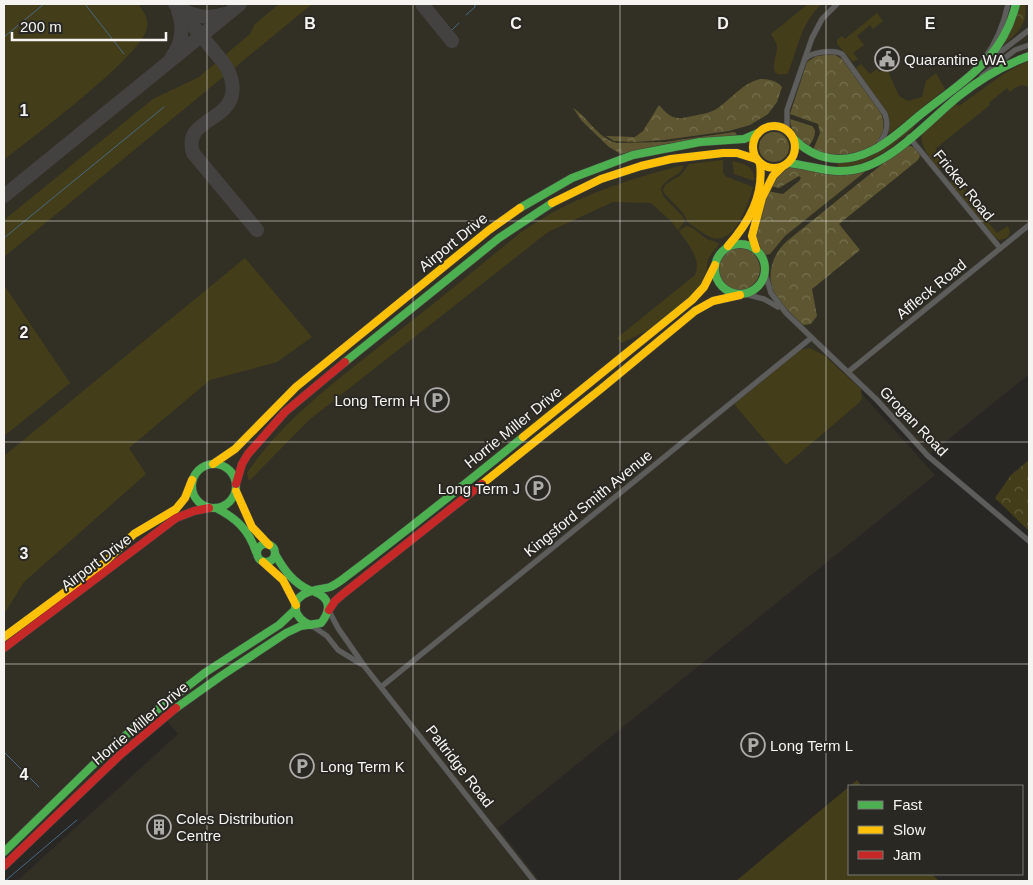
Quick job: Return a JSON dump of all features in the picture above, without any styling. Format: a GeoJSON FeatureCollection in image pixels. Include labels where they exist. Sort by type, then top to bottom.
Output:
{"type":"FeatureCollection","features":[{"type":"Feature","properties":{"kind":"main road"},"geometry":{"type":"LineString","coordinates":[[791,136],[795,152],[773,176],[762,198],[752,236],[754,246],[765,262],[764,279],[756,289],[742,294],[726,290],[720,284],[715,266],[718,256],[741,232],[751,215],[761,184],[758,161],[752,146],[758,133],[764,128],[778,126],[791,136],[804,150],[828,159],[841,160],[874,150],[982,67],[1004,36],[1013,18],[1016,4]]}},
{"type":"Feature","properties":{"kind":"main road"},"geometry":{"type":"LineString","coordinates":[[758,161],[768,168],[785,165],[833,172],[855,170],[875,163],[971,86],[1008,64],[1029,56]]}},
{"type":"Feature","properties":{"kind":"main road","name":"Airport Drive"},"geometry":{"type":"LineString","coordinates":[[213,464],[235,449],[303,382],[489,230],[526,204],[572,178],[633,155],[700,142],[747,138],[758,133]]}},
{"type":"Feature","properties":{"kind":"main road","name":"Airport Drive"},"geometry":{"type":"LineString","coordinates":[[236,488],[242,464],[248,454],[285,412],[484,250],[538,210],[585,186],[641,166],[680,157],[737,153],[758,161]]}},
{"type":"Feature","properties":{"kind":"main road"},"geometry":{"type":"LineString","coordinates":[[725,249],[741,244],[757,250]]}},
{"type":"Feature","properties":{"kind":"main road","name":"Horrie Miller Drive"},"geometry":{"type":"LineString","coordinates":[[313,591],[321,591],[335,585],[369,560],[657,329],[701,292],[715,266]]}},
{"type":"Feature","properties":{"kind":"main road","name":"Horrie Miller Drive"},"geometry":{"type":"LineString","coordinates":[[329,610],[343,594],[695,311],[712,301],[742,294]]}},
{"type":"Feature","properties":{"kind":"main road"},"geometry":{"type":"LineString","coordinates":[[213,464],[229,469],[234,476],[236,488],[248,523],[258,536],[273,548],[294,582],[303,588],[320,593],[326,598],[329,610],[321,623],[311,625],[300,619],[286,584],[274,570],[259,559],[255,543],[238,520],[201,504],[195,498],[192,480],[200,469],[213,464]]}},
{"type":"Feature","properties":{"kind":"main road","name":"Airport Drive"},"geometry":{"type":"LineString","coordinates":[[4,637],[103,564],[134,534],[176,508],[185,498],[192,480]]}},
{"type":"Feature","properties":{"kind":"main road"},"geometry":{"type":"LineString","coordinates":[[213,508],[227,504],[233,498],[236,488]]}},
{"type":"Feature","properties":{"kind":"main road","name":"Airport Drive"},"geometry":{"type":"LineString","coordinates":[[4,648],[176,518],[194,510],[213,508]]}},
{"type":"Feature","properties":{"kind":"main road"},"geometry":{"type":"LineString","coordinates":[[256,552],[261,545],[269,545]]}},
{"type":"Feature","properties":{"kind":"main road"},"geometry":{"type":"LineString","coordinates":[[263,562],[271,560],[275,554]]}},
{"type":"Feature","properties":{"kind":"main road"},"geometry":{"type":"LineString","coordinates":[[296,607],[302,595],[313,591]]}},
{"type":"Feature","properties":{"kind":"main road","name":"Horrie Miller Drive"},"geometry":{"type":"LineString","coordinates":[[4,852],[135,727],[206,672],[279,625],[296,607]]}},
{"type":"Feature","properties":{"kind":"main road","name":"Horrie Miller Drive"},"geometry":{"type":"LineString","coordinates":[[4,866],[25,848],[118,756],[177,708],[264,646],[292,629],[311,625]]}},
{"type":"Feature","properties":{"kind":"street"},"geometry":{"type":"LineString","coordinates":[[791,136],[787,126],[787,110],[818,26],[837,4]]}},
{"type":"Feature","properties":{"kind":"street"},"geometry":{"type":"LineString","coordinates":[[968,78],[990,50],[1003,23],[1008,4]]}},
{"type":"Feature","properties":{"kind":"street"},"geometry":{"type":"LineString","coordinates":[[982,67],[1029,30]]}},
{"type":"Feature","properties":{"kind":"street"},"geometry":{"type":"LineString","coordinates":[[971,86],[1011,53],[1029,45]]}},
{"type":"Feature","properties":{"kind":"street"},"geometry":{"type":"LineString","coordinates":[[805,59],[810,55],[838,52],[842,54],[852,67],[882,109],[886,118],[885,135],[874,150]]}},
{"type":"Feature","properties":{"kind":"street","name":"Fricker Road"},"geometry":{"type":"LineString","coordinates":[[909,137],[1000,248]]}},
{"type":"Feature","properties":{"kind":"street","name":"Affleck Road"},"geometry":{"type":"LineString","coordinates":[[848,372],[1029,225]]}},
{"type":"Feature","properties":{"kind":"street","name":"Grogan Road"},"geometry":{"type":"LineString","coordinates":[[765,273],[771,293],[786,313],[887,410],[928,456],[1029,541]]}},
{"type":"Feature","properties":{"kind":"street","name":"Grogan Road"},"geometry":{"type":"LineString","coordinates":[[742,294],[769,301],[786,313]]}},
{"type":"Feature","properties":{"kind":"street","name":"Kingsford Smith Avenue"},"geometry":{"type":"LineString","coordinates":[[380,687],[811,338]]}},
{"type":"Feature","properties":{"kind":"street","name":"Paltridge Road"},"geometry":{"type":"LineString","coordinates":[[329,610],[338,628],[380,687],[534,881]]}},
{"type":"Feature","properties":{"kind":"street","name":"Paltridge Road"},"geometry":{"type":"LineString","coordinates":[[311,625],[327,636],[338,650],[365,667]]}},
{"type":"Feature","properties":{"kind":"shaded area"},"geometry":{"type":"Polygon","coordinates":[[[4,4],[1029,4],[1029,374],[928,456],[887,410],[816,343],[935,475],[498,828],[540,881],[17,881],[178,734],[167,721],[145,738],[4,872],[4,4]]]}},
{"type":"Feature","properties":{"kind":"green space"},"geometry":{"type":"Polygon","coordinates":[[[4,4],[138,4],[145,15],[147,28],[140,41],[126,58],[84,96],[4,160],[4,4]]]}},
{"type":"Feature","properties":{"kind":"green space"},"geometry":{"type":"Polygon","coordinates":[[[279,4],[312,4],[4,257],[4,220],[153,99],[199,77],[250,34],[255,24],[279,4]]]}},
{"type":"Feature","properties":{"kind":"green space"},"geometry":{"type":"Polygon","coordinates":[[[808,4],[822,4],[809,19],[805,27],[788,73],[776,73],[774,65],[777,46],[771,34],[808,4]]]}},
{"type":"Feature","properties":{"kind":"green space"},"geometry":{"type":"Polygon","coordinates":[[[1019,4],[1025,4],[1025,17],[1021,27],[1003,45],[1019,4]]]}},
{"type":"Feature","properties":{"kind":"green space"},"geometry":{"type":"Polygon","coordinates":[[[877,13],[883,21],[873,29],[870,25],[857,36],[864,45],[853,53],[858,59],[853,62],[837,44],[837,40],[842,36],[845,39],[877,13]]]}},
{"type":"Feature","properties":{"kind":"green space"},"geometry":{"type":"Polygon","coordinates":[[[834,54],[842,59],[881,113],[883,127],[880,138],[873,146],[850,154],[837,155],[813,150],[820,133],[818,124],[790,114],[807,62],[816,56],[834,54]]]}},
{"type":"Feature","properties":{"kind":"green space"},"geometry":{"type":"Polygon","coordinates":[[[1029,60],[1029,88],[1021,85],[1010,92],[1007,88],[989,103],[990,105],[935,149],[950,167],[943,169],[936,166],[922,143],[922,135],[927,127],[956,104],[959,106],[1002,75],[1029,60]]]}},
{"type":"Feature","properties":{"kind":"green space"},"geometry":{"type":"Polygon","coordinates":[[[861,64],[870,74],[877,69],[879,72],[887,69],[899,96],[908,101],[922,97],[926,81],[936,73],[945,89],[889,134],[887,113],[856,70],[861,64]]]}},
{"type":"Feature","properties":{"kind":"green space"},"geometry":{"type":"Polygon","coordinates":[[[760,79],[772,80],[782,87],[777,102],[768,114],[750,125],[729,131],[664,140],[614,141],[606,136],[635,137],[643,131],[659,105],[670,116],[677,118],[712,111],[743,87],[760,79]]]}},
{"type":"Feature","properties":{"kind":"green space"},"geometry":{"type":"Polygon","coordinates":[[[573,108],[604,137],[617,143],[665,142],[734,132],[737,136],[676,142],[621,154],[609,147],[582,121],[573,108]]]}},
{"type":"Feature","properties":{"kind":"green space"},"geometry":{"type":"Polygon","coordinates":[[[790,119],[812,126],[814,129],[814,137],[808,148],[793,132],[790,119]]]}},
{"type":"Feature","properties":{"kind":"green space"},"geometry":{"type":"Polygon","coordinates":[[[912,125],[914,128],[879,155],[870,160],[837,168],[838,163],[859,159],[878,150],[912,125]]]}},
{"type":"Feature","properties":{"kind":"green space"},"geometry":{"type":"Polygon","coordinates":[[[774,132],[780,133],[788,141],[788,153],[780,161],[774,162],[768,161],[760,153],[759,147],[760,141],[768,133],[774,132]]]}},
{"type":"Feature","properties":{"kind":"green space"},"geometry":{"type":"Polygon","coordinates":[[[906,145],[917,150],[920,156],[918,160],[839,224],[860,250],[812,289],[817,316],[811,324],[803,325],[781,303],[772,288],[771,271],[776,255],[787,241],[906,145]]]}},
{"type":"Feature","properties":{"kind":"green space"},"geometry":{"type":"Polygon","coordinates":[[[723,160],[725,176],[753,187],[740,221],[734,229],[728,235],[721,238],[713,238],[689,223],[683,213],[664,193],[663,189],[666,184],[681,175],[689,164],[723,160]]]}},
{"type":"Feature","properties":{"kind":"green space"},"geometry":{"type":"Polygon","coordinates":[[[732,161],[748,166],[753,172],[754,181],[734,174],[732,161]]]}},
{"type":"Feature","properties":{"kind":"green space"},"geometry":{"type":"Polygon","coordinates":[[[684,165],[680,172],[666,182],[661,189],[663,196],[684,218],[684,222],[678,230],[651,203],[613,202],[548,232],[309,420],[249,481],[247,473],[262,453],[278,434],[313,400],[520,233],[578,200],[640,177],[684,165]]]}},
{"type":"Feature","properties":{"kind":"green space"},"geometry":{"type":"Polygon","coordinates":[[[791,167],[831,175],[850,175],[866,171],[785,236],[770,254],[765,255],[755,239],[767,191],[783,194],[799,181],[801,178],[799,176],[779,188],[770,186],[784,170],[791,167]]]}},
{"type":"Feature","properties":{"kind":"green space"},"geometry":{"type":"Polygon","coordinates":[[[951,178],[954,179],[960,189],[964,190],[965,187],[967,188],[964,192],[997,233],[1008,226],[1010,232],[1007,238],[999,240],[994,237],[950,182],[951,178]]]}},
{"type":"Feature","properties":{"kind":"green space"},"geometry":{"type":"Polygon","coordinates":[[[686,226],[695,229],[707,239],[719,244],[708,259],[706,273],[699,287],[686,300],[646,331],[622,343],[617,338],[695,275],[697,263],[695,257],[690,246],[679,231],[686,226]]]}},
{"type":"Feature","properties":{"kind":"green space"},"geometry":{"type":"Polygon","coordinates":[[[743,248],[751,251],[757,257],[760,269],[757,281],[751,287],[735,290],[727,287],[721,281],[718,265],[721,257],[727,251],[743,248]]]}},
{"type":"Feature","properties":{"kind":"green space"},"geometry":{"type":"Polygon","coordinates":[[[245,258],[312,337],[277,362],[210,380],[129,448],[146,474],[24,582],[4,614],[4,456],[245,258]]]}},
{"type":"Feature","properties":{"kind":"green space"},"geometry":{"type":"Polygon","coordinates":[[[4,285],[70,383],[4,436],[4,285]]]}},
{"type":"Feature","properties":{"kind":"green space"},"geometry":{"type":"Polygon","coordinates":[[[810,348],[825,356],[861,389],[862,398],[860,402],[786,465],[734,404],[800,350],[810,348]]]}},
{"type":"Feature","properties":{"kind":"green space"},"geometry":{"type":"Polygon","coordinates":[[[1029,460],[1029,531],[995,498],[1011,475],[1029,460]]]}},
{"type":"Feature","properties":{"kind":"green space"},"geometry":{"type":"Polygon","coordinates":[[[857,780],[861,785],[851,785],[857,780]]]}},
{"type":"Feature","properties":{"kind":"green space"},"geometry":{"type":"Polygon","coordinates":[[[848,788],[848,875],[933,875],[939,881],[736,881],[848,788]]]}},
{"type":"Feature","properties":{"kind":"waterway"},"geometry":{"type":"LineString","coordinates":[[4,37],[44,4]]}},
{"type":"Feature","properties":{"kind":"waterway"},"geometry":{"type":"LineString","coordinates":[[85,4],[124,54]]}},
{"type":"Feature","properties":{"kind":"waterway"},"geometry":{"type":"LineString","coordinates":[[466,15],[475,7],[475,4]]}},
{"type":"Feature","properties":{"kind":"waterway"},"geometry":{"type":"LineString","coordinates":[[452,30],[459,23]]}},
{"type":"Feature","properties":{"kind":"waterway"},"geometry":{"type":"LineString","coordinates":[[4,238],[164,107]]}},
{"type":"Feature","properties":{"kind":"waterway"},"geometry":{"type":"LineString","coordinates":[[4,752],[39,787]]}},
{"type":"Feature","properties":{"kind":"waterway"},"geometry":{"type":"LineString","coordinates":[[5,881],[77,820]]}},
{"type":"Feature","properties":{"kind":"taxiway"},"geometry":{"type":"LineString","coordinates":[[175,4],[223,62],[233,86],[231,98],[224,109],[194,134],[192,142],[193,153],[257,230]]}},
{"type":"Feature","properties":{"kind":"taxiway"},"geometry":{"type":"LineString","coordinates":[[4,196],[240,4]]}},
{"type":"Feature","properties":{"kind":"taxiway"},"geometry":{"type":"LineString","coordinates":[[422,4],[452,41]]}},
{"type":"Feature","properties":{"kind":"taxiway"},"geometry":{"type":"LineString","coordinates":[[181,9],[203,16],[225,14]]}},
{"type":"Feature","properties":{"kind":"taxiway"},"geometry":{"type":"LineString","coordinates":[[172,57],[181,35],[178,11]]}},
{"type":"Feature","properties":{"kind":"traffic: fast"},"geometry":{"type":"LineString","coordinates":[[793,138],[811,152],[830,158],[851,158],[880,146],[981,66],[1002,39],[1016,4]]}},
{"type":"Feature","properties":{"kind":"traffic: fast"},"geometry":{"type":"LineString","coordinates":[[788,163],[837,171],[853,170],[868,166],[896,150],[975,84],[1001,68],[1029,56]]}},
{"type":"Feature","properties":{"kind":"traffic: fast"},"geometry":{"type":"LineString","coordinates":[[520,208],[572,178],[633,155],[700,142],[744,139],[758,133]]}},
{"type":"Feature","properties":{"kind":"traffic: fast"},"geometry":{"type":"LineString","coordinates":[[345,362],[499,238],[552,203]]}},
{"type":"Feature","properties":{"kind":"traffic: fast"},"geometry":{"type":"LineString","coordinates":[[735,244],[745,244],[758,251],[765,264],[765,269],[765,274],[758,287],[745,294],[735,294],[726,290],[719,283],[715,274],[715,264],[719,255],[726,248],[735,244]]}},
{"type":"Feature","properties":{"kind":"traffic: fast"},"geometry":{"type":"LineString","coordinates":[[311,625],[300,618],[296,611],[296,603],[301,596],[330,587],[340,581],[434,509],[523,437]]}},
{"type":"Feature","properties":{"kind":"traffic: fast"},"geometry":{"type":"LineString","coordinates":[[218,464],[230,470],[235,477],[236,486],[235,495],[230,502],[223,507],[210,508],[202,505],[195,498],[192,482],[195,474],[202,467],[218,464]]}},
{"type":"Feature","properties":{"kind":"traffic: fast"},"geometry":{"type":"LineString","coordinates":[[216,508],[230,516],[246,531],[256,552]]}},
{"type":"Feature","properties":{"kind":"traffic: fast"},"geometry":{"type":"LineString","coordinates":[[266,544],[274,549],[275,553],[270,561],[266,562],[258,557],[257,553],[262,545],[266,544]]}},
{"type":"Feature","properties":{"kind":"traffic: fast"},"geometry":{"type":"LineString","coordinates":[[275,554],[290,576],[311,591]]}},
{"type":"Feature","properties":{"kind":"traffic: fast"},"geometry":{"type":"LineString","coordinates":[[176,708],[286,633],[301,626],[321,623],[327,614],[328,605],[327,601],[315,592]]}},
{"type":"Feature","properties":{"kind":"traffic: fast"},"geometry":{"type":"LineString","coordinates":[[4,852],[135,727],[206,672],[279,625],[296,609]]}},
{"type":"Feature","properties":{"kind":"traffic: slow"},"geometry":{"type":"LineString","coordinates":[[778,126],[786,129],[792,135],[795,147],[792,159],[786,165],[770,168],[762,165],[756,159],[753,143],[756,135],[762,129],[778,126]]}},
{"type":"Feature","properties":{"kind":"traffic: slow"},"geometry":{"type":"LineString","coordinates":[[552,203],[601,179],[641,166],[671,159],[723,153],[737,153],[756,159]]}},
{"type":"Feature","properties":{"kind":"traffic: slow"},"geometry":{"type":"LineString","coordinates":[[728,246],[742,228],[753,208],[760,187],[760,163]]}},
{"type":"Feature","properties":{"kind":"traffic: slow"},"geometry":{"type":"LineString","coordinates":[[756,249],[752,236],[762,198],[773,176],[782,167]]}},
{"type":"Feature","properties":{"kind":"traffic: slow"},"geometry":{"type":"LineString","coordinates":[[213,464],[235,449],[296,387],[489,230],[520,208]]}},
{"type":"Feature","properties":{"kind":"traffic: slow"},"geometry":{"type":"LineString","coordinates":[[523,437],[692,300],[704,287],[715,265]]}},
{"type":"Feature","properties":{"kind":"traffic: slow"},"geometry":{"type":"LineString","coordinates":[[482,484],[695,311],[713,301],[740,295]]}},
{"type":"Feature","properties":{"kind":"traffic: slow"},"geometry":{"type":"LineString","coordinates":[[4,637],[103,564],[134,534],[176,509],[185,498],[192,480]]}},
{"type":"Feature","properties":{"kind":"traffic: slow"},"geometry":{"type":"LineString","coordinates":[[236,491],[252,527],[269,545]]}},
{"type":"Feature","properties":{"kind":"traffic: slow"},"geometry":{"type":"LineString","coordinates":[[263,562],[283,580],[296,605]]}},
{"type":"Feature","properties":{"kind":"traffic: jam"},"geometry":{"type":"LineString","coordinates":[[236,484],[242,464],[248,454],[285,412],[345,362]]}},
{"type":"Feature","properties":{"kind":"traffic: jam"},"geometry":{"type":"LineString","coordinates":[[329,610],[343,594],[482,484]]}},
{"type":"Feature","properties":{"kind":"traffic: jam"},"geometry":{"type":"LineString","coordinates":[[4,648],[176,518],[209,508]]}},
{"type":"Feature","properties":{"kind":"traffic: jam"},"geometry":{"type":"LineString","coordinates":[[4,866],[120,755],[176,708]]}},
{"type":"Feature","properties":{"kind":"place","name":"Quarantine WA"},"geometry":{"type":"Point","coordinates":[887,59]}},
{"type":"Feature","properties":{"kind":"place","name":"Long Term H"},"geometry":{"type":"Point","coordinates":[437,400]}},
{"type":"Feature","properties":{"kind":"place","name":"Long Term J"},"geometry":{"type":"Point","coordinates":[538,488]}},
{"type":"Feature","properties":{"kind":"place","name":"Long Term L"},"geometry":{"type":"Point","coordinates":[753,745]}},
{"type":"Feature","properties":{"kind":"place","name":"Long Term K"},"geometry":{"type":"Point","coordinates":[302,766]}},
{"type":"Feature","properties":{"kind":"place","name":"Coles Distribution Centre"},"geometry":{"type":"Point","coordinates":[159,827]}}]}
